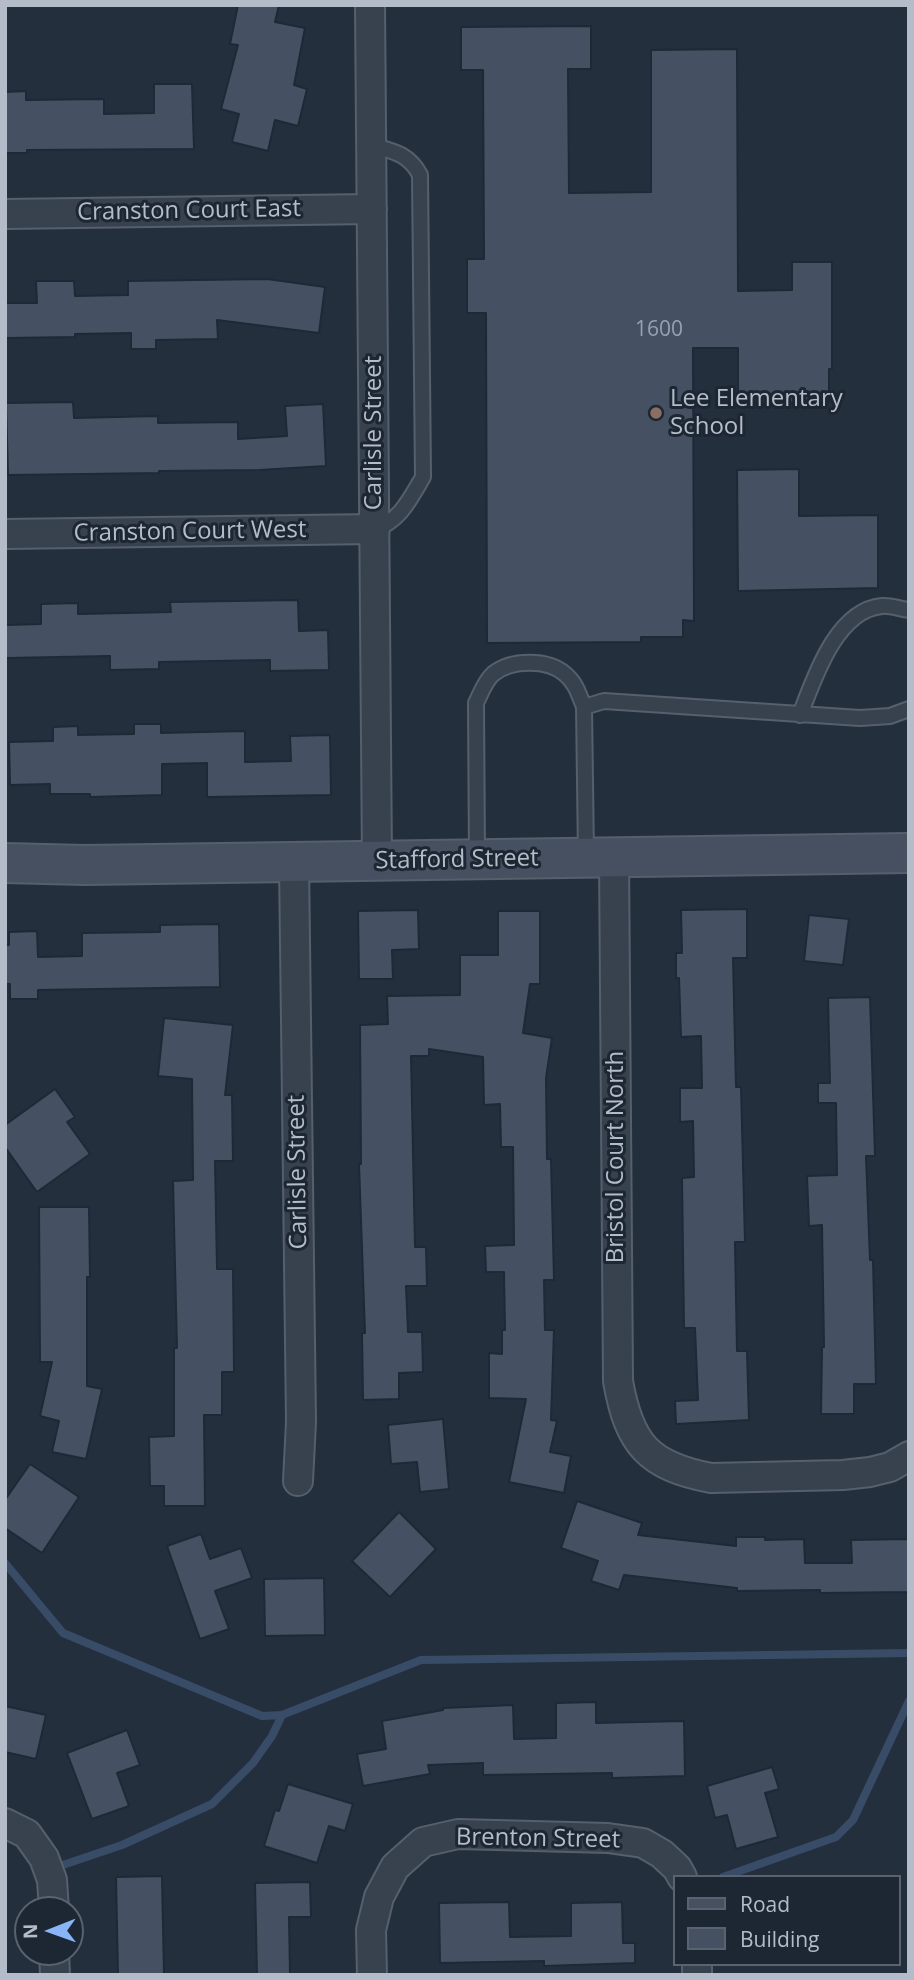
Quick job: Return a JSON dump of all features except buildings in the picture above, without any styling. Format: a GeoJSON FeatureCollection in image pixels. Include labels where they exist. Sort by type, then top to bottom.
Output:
{"type":"FeatureCollection","features":[{"type":"Feature","properties":{"kind":"street","name":"Carlisle Street"},"geometry":{"type":"LineString","coordinates":[[370,5],[377,861]]}},
{"type":"Feature","properties":{"kind":"street","name":"Cranston Court East"},"geometry":{"type":"LineString","coordinates":[[5,214],[372,209]]}},
{"type":"Feature","properties":{"kind":"street","name":"Cranston Court West"},"geometry":{"type":"LineString","coordinates":[[5,534],[375,529]]}},
{"type":"Feature","properties":{"kind":"street","name":"Stafford Street"},"geometry":{"type":"LineString","coordinates":[[5,863],[85,865],[909,853]]}},
{"type":"Feature","properties":{"kind":"street","name":"Bristol Court North"},"geometry":{"type":"LineString","coordinates":[[600,858],[618,1381],[622,1405],[631,1427],[644,1450],[658,1460],[676,1469],[711,1478],[844,1475],[890,1467],[909,1456]]}},
{"type":"Feature","properties":{"kind":"street","name":"Carlisle Street"},"geometry":{"type":"LineString","coordinates":[[294,862],[301,1422],[298,1481]]}},
{"type":"Feature","properties":{"kind":"street"},"geometry":{"type":"LineString","coordinates":[[5,1823],[27,1834],[44,1858],[52,1881],[53,1896]]}},
{"type":"Feature","properties":{"kind":"street","name":"Brenton Street"},"geometry":{"type":"LineString","coordinates":[[372,1975],[372,1930],[379,1897],[396,1867],[423,1842],[458,1833],[608,1838],[643,1843],[662,1854],[681,1875]]}},
{"type":"Feature","properties":{"kind":"lane"},"geometry":{"type":"LineString","coordinates":[[372,145],[395,152],[414,164],[420,175],[423,477],[413,495],[389,524],[375,529]]}},
{"type":"Feature","properties":{"kind":"lane"},"geometry":{"type":"LineString","coordinates":[[800,715],[820,665],[840,633],[858,614],[881,606],[909,610]]}},
{"type":"Feature","properties":{"kind":"lane"},"geometry":{"type":"LineString","coordinates":[[477,859],[476,703],[493,674],[525,663],[548,665],[564,673],[576,685],[584,707],[600,858]]}},
{"type":"Feature","properties":{"kind":"lane"},"geometry":{"type":"LineString","coordinates":[[584,707],[604,701],[860,718],[890,716],[909,709]]}},
{"type":"Feature","properties":{"kind":"waterway"},"geometry":{"type":"LineString","coordinates":[[5,1563],[63,1633],[262,1716],[282,1715],[421,1660],[909,1653]]}},
{"type":"Feature","properties":{"kind":"waterway"},"geometry":{"type":"LineString","coordinates":[[729,1875],[836,1837],[853,1820],[909,1701]]}},
{"type":"Feature","properties":{"kind":"waterway"},"geometry":{"type":"LineString","coordinates":[[54,1868],[122,1845],[212,1804],[253,1763],[272,1736],[282,1715]]}},
{"type":"Feature","properties":{"kind":"place","name":"Lee Elementary School"},"geometry":{"type":"Point","coordinates":[656,413]}}]}
